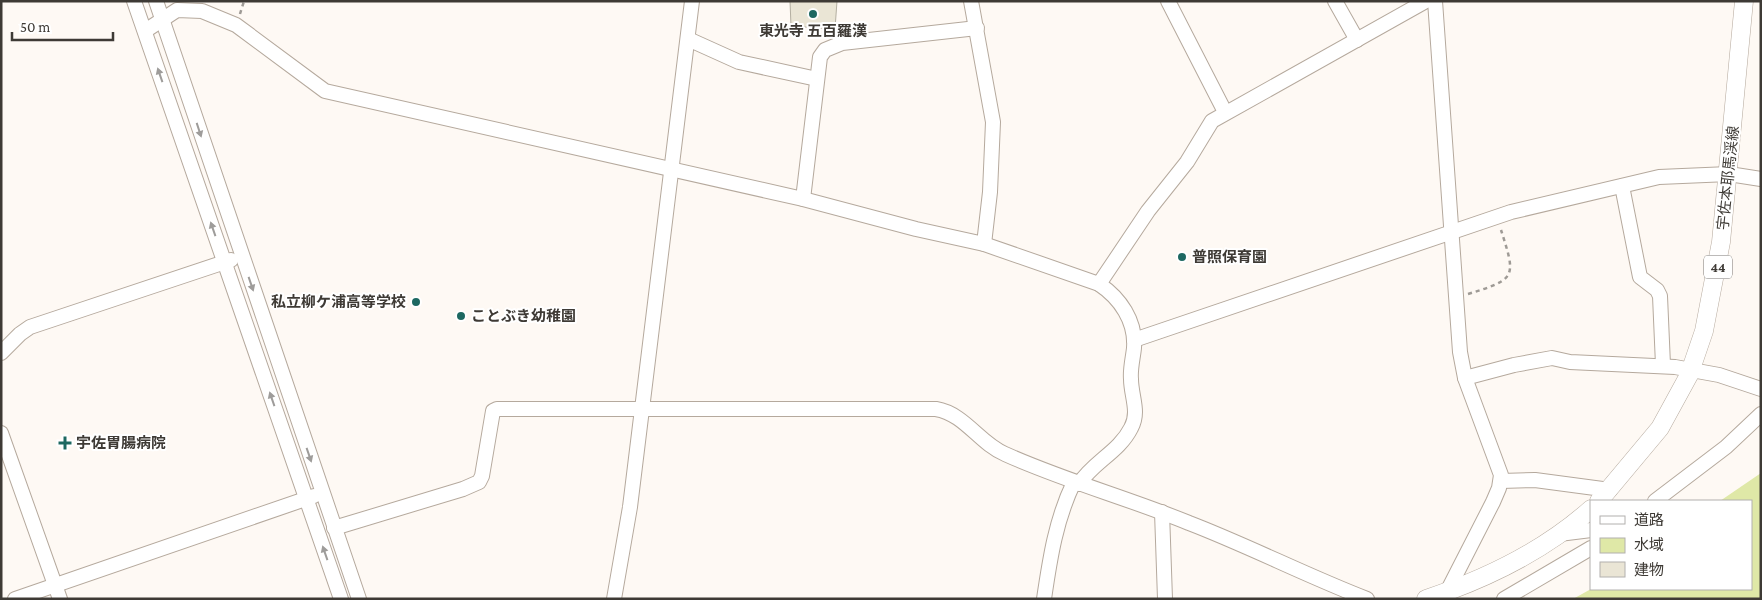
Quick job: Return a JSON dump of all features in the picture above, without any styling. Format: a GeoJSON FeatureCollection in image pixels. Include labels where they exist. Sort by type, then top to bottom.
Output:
{"type":"FeatureCollection","features":[{"type":"Feature","properties":{"kind":"main road","name":"宇佐本耶馬渓線"},"geometry":{"type":"LineString","coordinates":[[1604,496],[1660,428],[1679,396],[1691,370],[1711,306],[1729,174],[1744,1]]}},
{"type":"Feature","properties":{"kind":"main road"},"geometry":{"type":"LineString","coordinates":[[1426,599],[1504,568],[1557,534],[1590,510]]}},
{"type":"Feature","properties":{"kind":"street"},"geometry":{"type":"LineString","coordinates":[[134,1],[341,599]]}},
{"type":"Feature","properties":{"kind":"street"},"geometry":{"type":"LineString","coordinates":[[156,1],[359,599]]}},
{"type":"Feature","properties":{"kind":"street"},"geometry":{"type":"LineString","coordinates":[[614,599],[630,507],[692,1]]}},
{"type":"Feature","properties":{"kind":"street"},"geometry":{"type":"LineString","coordinates":[[971,1],[993,122],[990,192],[984,244]]}},
{"type":"Feature","properties":{"kind":"street"},"geometry":{"type":"LineString","coordinates":[[1168,1],[1225,112]]}},
{"type":"Feature","properties":{"kind":"street"},"geometry":{"type":"LineString","coordinates":[[1335,1],[1357,40]]}},
{"type":"Feature","properties":{"kind":"street"},"geometry":{"type":"LineString","coordinates":[[1099,284],[1142,219],[1187,162],[1208,126],[1225,112],[1426,1]]}},
{"type":"Feature","properties":{"kind":"street"},"geometry":{"type":"LineString","coordinates":[[1435,1],[1455,297],[1465,378],[1499,469],[1501,481],[1493,502],[1447,592]]}},
{"type":"Feature","properties":{"kind":"street"},"geometry":{"type":"LineString","coordinates":[[145,31],[177,10],[202,11],[236,25],[325,91],[803,199],[916,229],[984,244],[1099,284],[1112,293],[1126,312],[1134,340],[1131,380],[1135,408],[1134,422],[1116,449],[1077,483],[1060,518],[1050,553],[1044,599]]}},
{"type":"Feature","properties":{"kind":"street"},"geometry":{"type":"LineString","coordinates":[[803,199],[820,57],[825,50],[832,45],[977,28]]}},
{"type":"Feature","properties":{"kind":"street"},"geometry":{"type":"LineString","coordinates":[[688,39],[740,62],[817,79]]}},
{"type":"Feature","properties":{"kind":"street"},"geometry":{"type":"LineString","coordinates":[[1134,340],[1497,216],[1643,180],[1678,175],[1729,174],[1761,179]]}},
{"type":"Feature","properties":{"kind":"street"},"geometry":{"type":"LineString","coordinates":[[1622,186],[1640,277],[1657,290],[1660,296],[1663,365]]}},
{"type":"Feature","properties":{"kind":"street"},"geometry":{"type":"LineString","coordinates":[[1,353],[30,327],[241,256]]}},
{"type":"Feature","properties":{"kind":"street"},"geometry":{"type":"LineString","coordinates":[[1465,378],[1514,364],[1552,358],[1595,363],[1663,365],[1719,375],[1761,389]]}},
{"type":"Feature","properties":{"kind":"street"},"geometry":{"type":"LineString","coordinates":[[334,528],[463,489],[479,482],[484,470],[494,411],[497,409],[936,409],[948,411],[958,417],[978,437],[1002,453],[1077,483],[1162,512],[1367,599]]}},
{"type":"Feature","properties":{"kind":"street"},"geometry":{"type":"LineString","coordinates":[[1657,500],[1726,447],[1761,414]]}},
{"type":"Feature","properties":{"kind":"street"},"geometry":{"type":"LineString","coordinates":[[1,433],[60,599]]}},
{"type":"Feature","properties":{"kind":"street"},"geometry":{"type":"LineString","coordinates":[[1501,481],[1534,480],[1604,496]]}},
{"type":"Feature","properties":{"kind":"street"},"geometry":{"type":"LineString","coordinates":[[15,599],[322,494]]}},
{"type":"Feature","properties":{"kind":"street"},"geometry":{"type":"LineString","coordinates":[[1162,512],[1165,599]]}},
{"type":"Feature","properties":{"kind":"street"},"geometry":{"type":"LineString","coordinates":[[1557,534],[1590,530]]}},
{"type":"Feature","properties":{"kind":"street"},"geometry":{"type":"LineString","coordinates":[[1504,599],[1590,549]]}},
{"type":"Feature","properties":{"kind":"path"},"geometry":{"type":"LineString","coordinates":[[1455,297],[1499,283],[1511,269],[1512,263],[1497,216]]}},
{"type":"Feature","properties":{"kind":"water"},"geometry":{"type":"Polygon","coordinates":[[[1761,473],[1761,599],[1573,599],[1590,590],[1752,590],[1752,500],[1721,500],[1761,473]]]}},
{"type":"Feature","properties":{"kind":"building","name":"東光寺 五百羅漢"},"geometry":{"type":"Polygon","coordinates":[[[790,1],[837,1],[835,29],[791,26],[790,1]]]}},
{"type":"Feature","properties":{"kind":"place","name":"東光寺 五百羅漢"},"geometry":{"type":"Point","coordinates":[813,14]}},
{"type":"Feature","properties":{"kind":"place","name":"普照保育園"},"geometry":{"type":"Point","coordinates":[1182,257]}},
{"type":"Feature","properties":{"kind":"place","name":"私立柳ケ浦高等学校"},"geometry":{"type":"Point","coordinates":[416,302]}},
{"type":"Feature","properties":{"kind":"place","name":"ことぶき幼稚園"},"geometry":{"type":"Point","coordinates":[461,316]}},
{"type":"Feature","properties":{"kind":"place","name":"宇佐胃腸病院"},"geometry":{"type":"Point","coordinates":[65,443]}}]}
